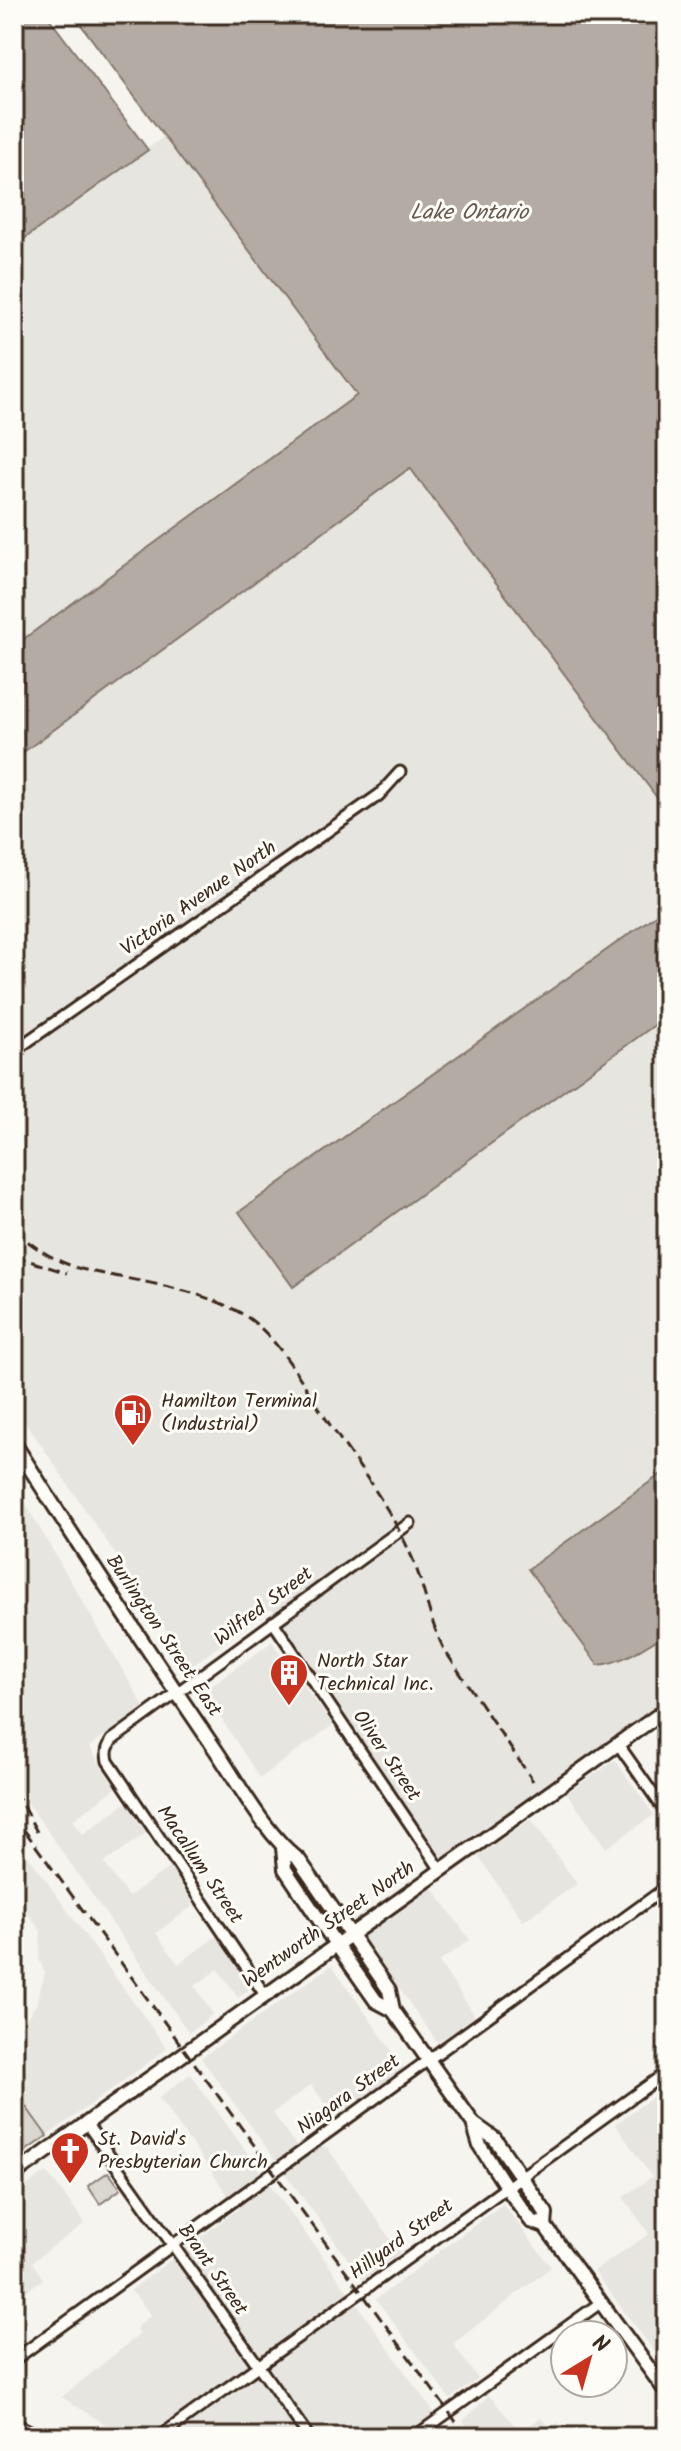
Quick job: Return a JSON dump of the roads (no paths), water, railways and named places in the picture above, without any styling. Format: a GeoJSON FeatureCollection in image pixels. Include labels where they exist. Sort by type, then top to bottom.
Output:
{"type":"FeatureCollection","features":[{"type":"Feature","properties":{"kind":"main road","name":"Burlington Street East"},"geometry":{"type":"LineString","coordinates":[[14,1443],[177,1693],[283,1848],[299,1860],[389,1990],[393,2010],[473,2123],[495,2139],[546,2213],[545,2226]]}},
{"type":"Feature","properties":{"kind":"main road","name":"Wentworth Street North"},"geometry":{"type":"LineString","coordinates":[[14,2175],[667,1709]]}},
{"type":"Feature","properties":{"kind":"main road","name":"Burlington Street East"},"geometry":{"type":"LineString","coordinates":[[283,1848],[285,1869],[376,2001],[393,2010]]}},
{"type":"Feature","properties":{"kind":"main road","name":"Burlington Street East"},"geometry":{"type":"LineString","coordinates":[[473,2123],[480,2146],[507,2188],[531,2221],[545,2226],[667,2393]]}},
{"type":"Feature","properties":{"kind":"street","name":"Victoria Avenue North"},"geometry":{"type":"LineString","coordinates":[[14,1051],[379,795],[400,772]]}},
{"type":"Feature","properties":{"kind":"street","name":"Wilfred Street"},"geometry":{"type":"LineString","coordinates":[[106,1753],[112,1740],[410,1523]]}},
{"type":"Feature","properties":{"kind":"street","name":"Oliver Street"},"geometry":{"type":"LineString","coordinates":[[273,1622],[441,1870]]}},
{"type":"Feature","properties":{"kind":"street"},"geometry":{"type":"LineString","coordinates":[[618,1744],[667,1814]]}},
{"type":"Feature","properties":{"kind":"street","name":"Macallum Street"},"geometry":{"type":"LineString","coordinates":[[106,1753],[108,1761],[265,1995]]}},
{"type":"Feature","properties":{"kind":"street","name":"Niagara Street"},"geometry":{"type":"LineString","coordinates":[[14,2360],[667,1887]]}},
{"type":"Feature","properties":{"kind":"street","name":"Hillyard Street"},"geometry":{"type":"LineString","coordinates":[[159,2437],[667,2072]]}},
{"type":"Feature","properties":{"kind":"street","name":"Brant Street"},"geometry":{"type":"LineString","coordinates":[[86,2123],[309,2437]]}},
{"type":"Feature","properties":{"kind":"street"},"geometry":{"type":"LineString","coordinates":[[414,2437],[600,2303]]}},
{"type":"Feature","properties":{"kind":"street"},"geometry":{"type":"LineString","coordinates":[[14,2423],[41,2437]]}},
{"type":"Feature","properties":{"kind":"water"},"geometry":{"type":"Polygon","coordinates":[[[14,14],[46,14],[148,150],[14,246],[14,14]]]}},
{"type":"Feature","properties":{"kind":"water","name":"Lake Ontario"},"geometry":{"type":"Polygon","coordinates":[[[73,14],[667,14],[667,811],[410,468],[14,759],[14,646],[357,395],[73,14]]]}},
{"type":"Feature","properties":{"kind":"water"},"geometry":{"type":"Polygon","coordinates":[[[667,907],[667,1016],[293,1287],[239,1212],[667,907]]]}},
{"type":"Feature","properties":{"kind":"water"},"geometry":{"type":"Polygon","coordinates":[[[667,1470],[667,1633],[625,1657],[598,1665],[528,1569],[667,1470]]]}},
{"type":"Feature","properties":{"kind":"railway"},"geometry":{"type":"LineString","coordinates":[[14,1230],[29,1243],[71,1266],[185,1291],[225,1305],[244,1315],[269,1336],[392,1518],[415,1565],[434,1627],[445,1651],[533,1781]]}},
{"type":"Feature","properties":{"kind":"railway"},"geometry":{"type":"LineString","coordinates":[[14,1256],[67,1273]]}},
{"type":"Feature","properties":{"kind":"railway"},"geometry":{"type":"LineString","coordinates":[[14,1790],[37,1832]]}},
{"type":"Feature","properties":{"kind":"railway"},"geometry":{"type":"LineString","coordinates":[[14,1816],[467,2437]]}},
{"type":"Feature","properties":{"kind":"place","name":"Hamilton Terminal (Industrial)"},"geometry":{"type":"Point","coordinates":[133,1447]}},
{"type":"Feature","properties":{"kind":"place","name":"North Star Technical Inc."},"geometry":{"type":"Point","coordinates":[289,1707]}},
{"type":"Feature","properties":{"kind":"place","name":"St. David's Presbyterian Church"},"geometry":{"type":"Point","coordinates":[70,2185]}}]}
